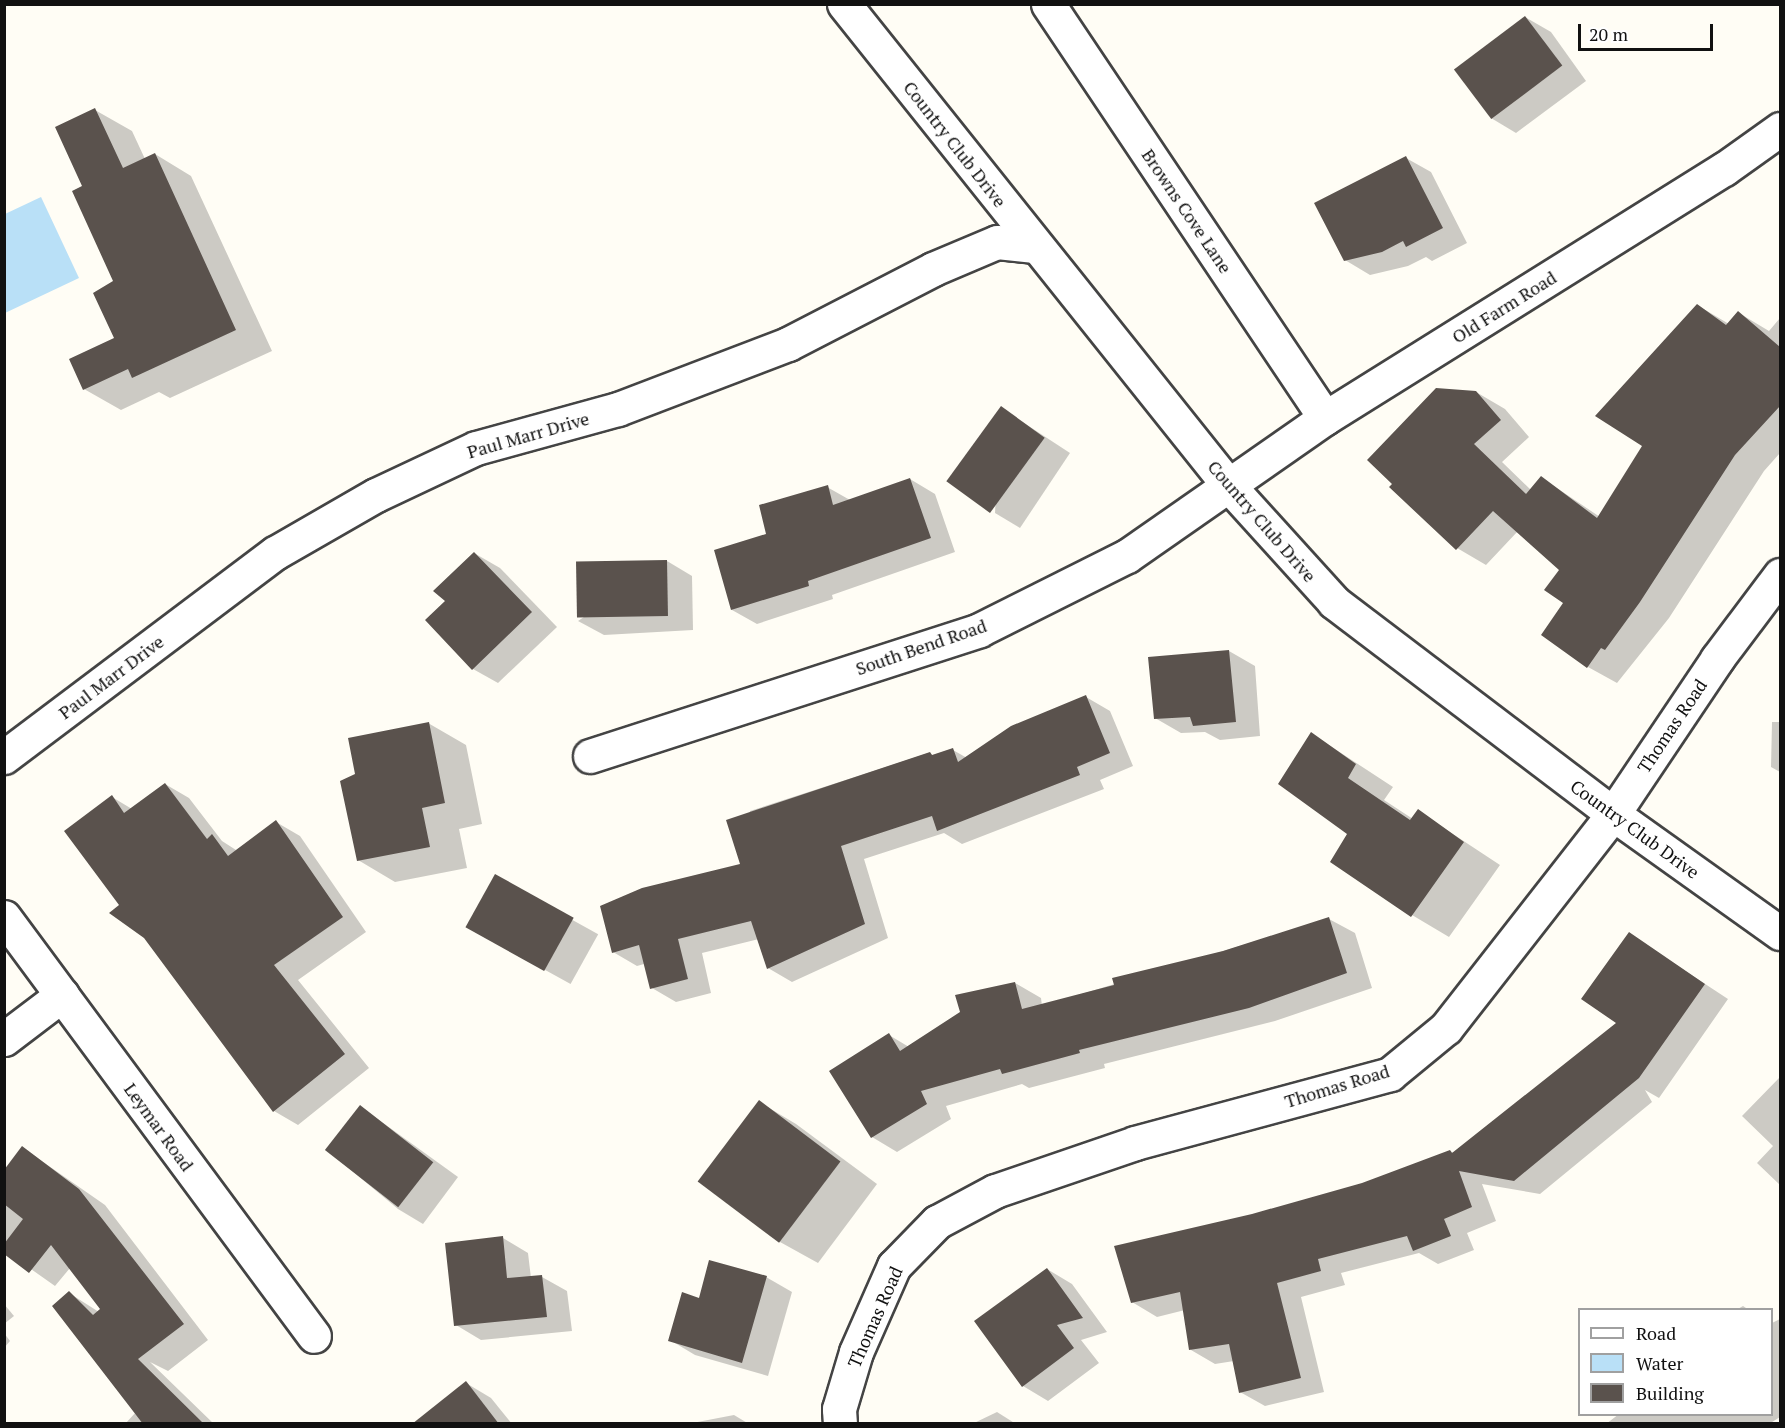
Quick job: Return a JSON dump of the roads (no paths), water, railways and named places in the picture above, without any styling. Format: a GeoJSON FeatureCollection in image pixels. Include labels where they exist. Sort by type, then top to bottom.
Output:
{"type":"FeatureCollection","features":[{"type":"Feature","properties":{"kind":"street","name":"Country Club Drive"},"geometry":{"type":"LineString","coordinates":[[844,4],[1229,486],[1334,602],[1613,814],[1780,933]]}},
{"type":"Feature","properties":{"kind":"street","name":"Browns Cove Lane"},"geometry":{"type":"LineString","coordinates":[[1048,4],[1325,418]]}},
{"type":"Feature","properties":{"kind":"street","name":"Old Farm Road"},"geometry":{"type":"LineString","coordinates":[[1229,486],[1325,418],[1724,169],[1780,129]]}},
{"type":"Feature","properties":{"kind":"street","name":"Paul Marr Drive"},"geometry":{"type":"LineString","coordinates":[[15,738],[275,553],[350,495],[476,448],[618,410],[788,344],[933,269],[997,242],[1035,246]]}},
{"type":"Feature","properties":{"kind":"street","name":"South Bend Road"},"geometry":{"type":"LineString","coordinates":[[590,756],[979,630],[1127,556],[1229,486]]}},
{"type":"Feature","properties":{"kind":"street","name":"Thomas Road"},"geometry":{"type":"LineString","coordinates":[[840,1424],[839,1409],[856,1352],[894,1266],[937,1222],[995,1191],[1135,1143],[1390,1074],[1446,1028],[1613,814],[1716,659],[1780,575]]}},
{"type":"Feature","properties":{"kind":"street","name":"Leymar Road"},"geometry":{"type":"LineString","coordinates":[[4,917],[314,1336]]}},
{"type":"Feature","properties":{"kind":"street"},"geometry":{"type":"LineString","coordinates":[[4,1039],[62,995]]}},
{"type":"Feature","properties":{"kind":"water"},"geometry":{"type":"Polygon","coordinates":[[[41,197],[79,278],[5,313],[5,214],[41,197]]]}}]}
